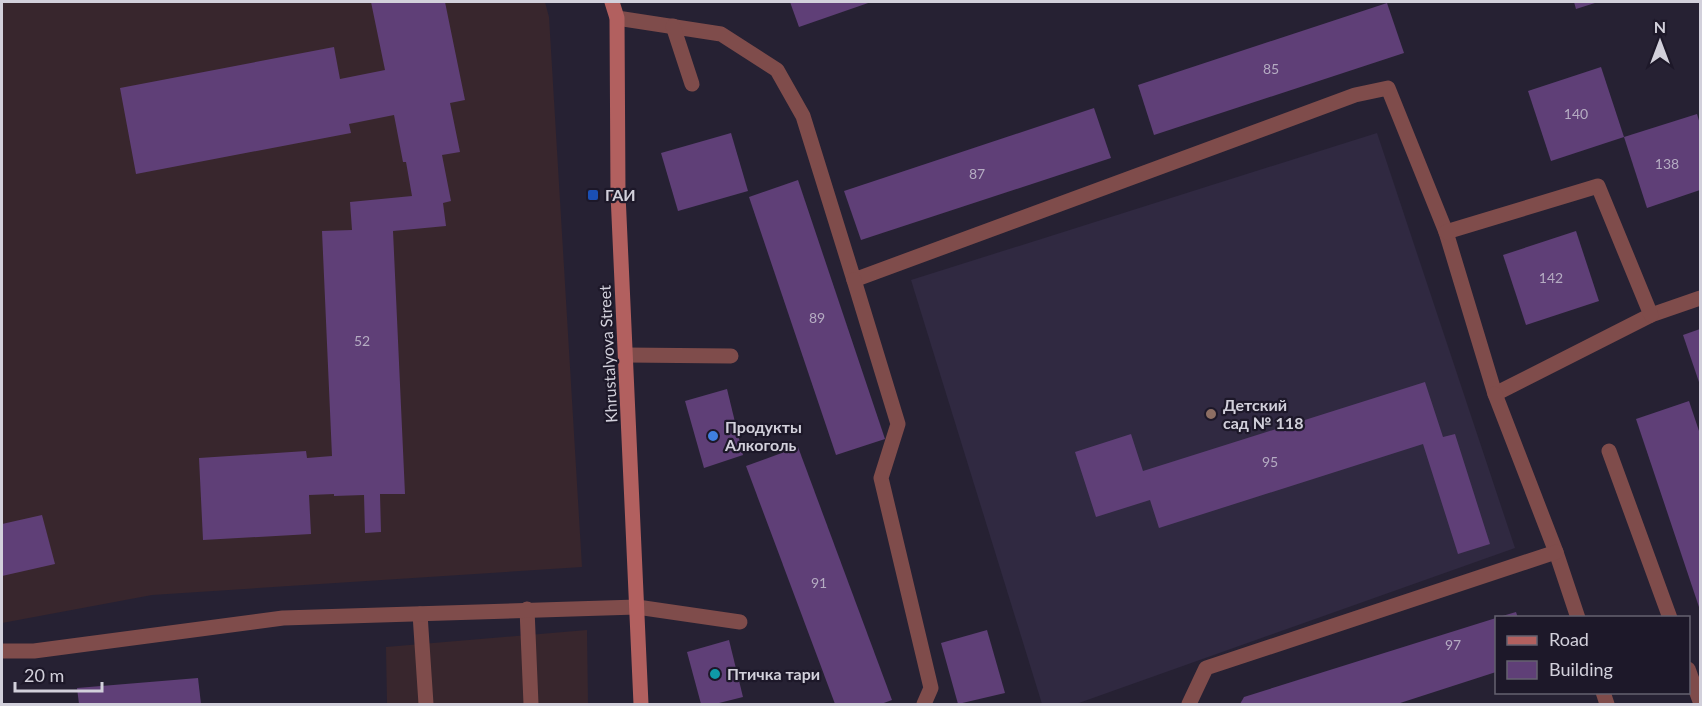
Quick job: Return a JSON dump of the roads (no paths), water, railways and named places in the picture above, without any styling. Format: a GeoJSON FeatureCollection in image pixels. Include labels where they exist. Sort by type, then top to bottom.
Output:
{"type":"FeatureCollection","features":[{"type":"Feature","properties":{"kind":"main road","name":"Khrustalyova Street"},"geometry":{"type":"LineString","coordinates":[[612,2],[617,18],[618,194],[641,705]]}},
{"type":"Feature","properties":{"kind":"street"},"geometry":{"type":"LineString","coordinates":[[617,18],[721,34],[777,70],[803,116],[898,424],[881,478],[932,688],[924,705]]}},
{"type":"Feature","properties":{"kind":"street"},"geometry":{"type":"LineString","coordinates":[[673,26],[692,84]]}},
{"type":"Feature","properties":{"kind":"street"},"geometry":{"type":"LineString","coordinates":[[854,280],[1355,95],[1388,88],[1446,232],[1495,394],[1556,552],[1577,616]]}},
{"type":"Feature","properties":{"kind":"street"},"geometry":{"type":"LineString","coordinates":[[1446,232],[1598,186],[1651,315]]}},
{"type":"Feature","properties":{"kind":"street"},"geometry":{"type":"LineString","coordinates":[[1495,394],[1651,315],[1701,298]]}},
{"type":"Feature","properties":{"kind":"street"},"geometry":{"type":"LineString","coordinates":[[626,355],[731,356]]}},
{"type":"Feature","properties":{"kind":"street"},"geometry":{"type":"LineString","coordinates":[[1609,451],[1669,616]]}},
{"type":"Feature","properties":{"kind":"street"},"geometry":{"type":"LineString","coordinates":[[1189,705],[1206,668],[1556,552]]}},
{"type":"Feature","properties":{"kind":"street"},"geometry":{"type":"LineString","coordinates":[[2,651],[33,651],[283,618],[637,607],[740,622]]}},
{"type":"Feature","properties":{"kind":"street"},"geometry":{"type":"LineString","coordinates":[[527,609],[531,705]]}},
{"type":"Feature","properties":{"kind":"street"},"geometry":{"type":"LineString","coordinates":[[420,614],[426,705]]}},
{"type":"Feature","properties":{"kind":"street"},"geometry":{"type":"LineString","coordinates":[[1690,672],[1701,701]]}},
{"type":"Feature","properties":{"kind":"place","name":"ГАИ"},"geometry":{"type":"Point","coordinates":[593,195]}},
{"type":"Feature","properties":{"kind":"place","name":"Детский сад № 118"},"geometry":{"type":"Point","coordinates":[1211,414]}},
{"type":"Feature","properties":{"kind":"place","name":"Продукты Алкоголь"},"geometry":{"type":"Point","coordinates":[713,436]}},
{"type":"Feature","properties":{"kind":"place","name":"Птичка тари"},"geometry":{"type":"Point","coordinates":[715,674]}}]}
